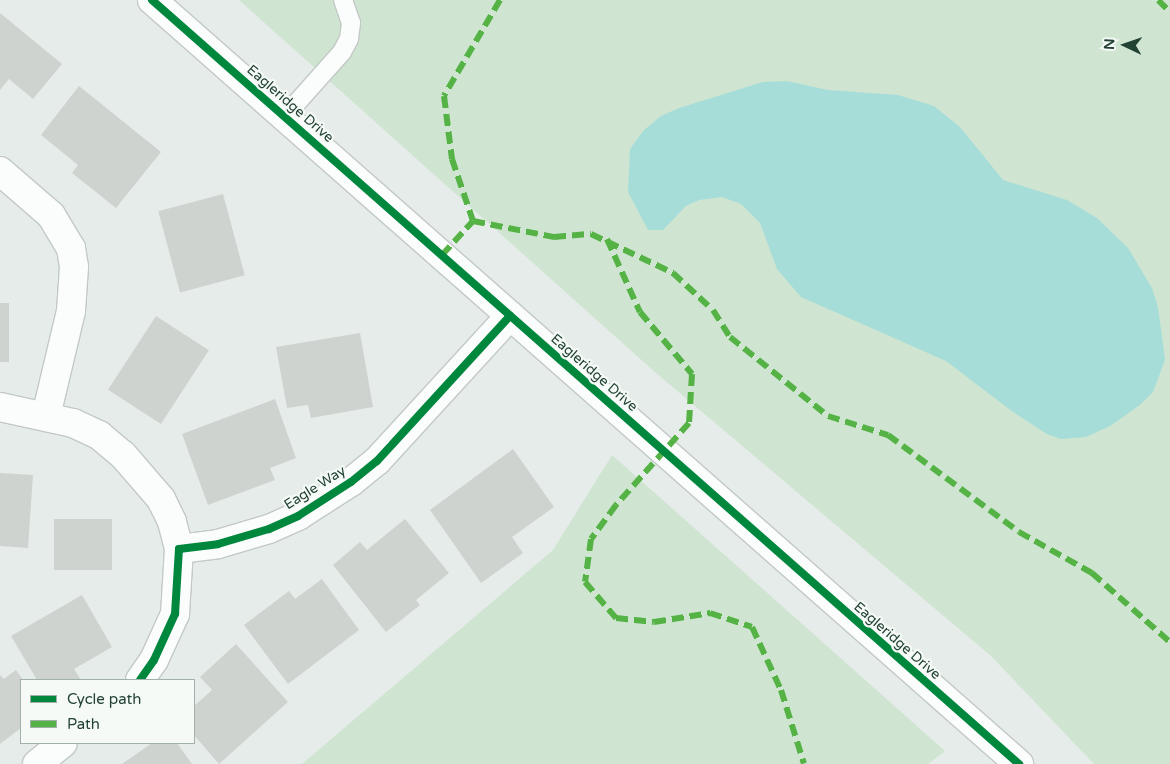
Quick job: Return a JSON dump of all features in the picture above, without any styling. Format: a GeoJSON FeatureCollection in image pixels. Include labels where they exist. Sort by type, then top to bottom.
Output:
{"type":"FeatureCollection","features":[{"type":"Feature","properties":{"kind":"main road","name":"Eagleridge Drive"},"geometry":{"type":"LineString","coordinates":[[152,0],[1019,764]]}},
{"type":"Feature","properties":{"kind":"main road"},"geometry":{"type":"LineString","coordinates":[[0,171],[50,215],[71,248],[74,267],[71,311],[46,416]]}},
{"type":"Feature","properties":{"kind":"main road","name":"Eagle Way"},"geometry":{"type":"LineString","coordinates":[[180,549],[218,544],[269,529],[298,516],[351,482],[377,460],[510,316]]}},
{"type":"Feature","properties":{"kind":"main road"},"geometry":{"type":"LineString","coordinates":[[0,407],[46,416],[99,435],[124,454],[161,499],[180,549],[174,614],[154,660],[141,679]]}},
{"type":"Feature","properties":{"kind":"main road"},"geometry":{"type":"LineString","coordinates":[[37,764],[62,744]]}},
{"type":"Feature","properties":{"kind":"lane"},"geometry":{"type":"LineString","coordinates":[[285,116],[336,59],[349,39],[351,23],[343,0]]}},
{"type":"Feature","properties":{"kind":"green space"},"geometry":{"type":"Polygon","coordinates":[[[239,0],[1170,0],[1170,764],[1094,764],[991,656],[656,373],[239,0]]]}},
{"type":"Feature","properties":{"kind":"green space"},"geometry":{"type":"Polygon","coordinates":[[[612,455],[945,751],[928,764],[302,764],[553,550],[612,455]]]}},
{"type":"Feature","properties":{"kind":"water"},"geometry":{"type":"Polygon","coordinates":[[[787,81],[828,90],[898,95],[934,106],[960,127],[1003,180],[1067,200],[1097,218],[1128,248],[1152,288],[1158,307],[1165,360],[1153,392],[1140,405],[1110,426],[1086,437],[1061,439],[1047,434],[1013,412],[946,361],[801,297],[777,269],[760,223],[741,204],[722,197],[699,200],[686,206],[663,230],[648,230],[628,192],[630,149],[644,130],[661,116],[679,108],[763,82],[787,81]]]}},
{"type":"Feature","properties":{"kind":"building"},"geometry":{"type":"Polygon","coordinates":[[[0,13],[62,64],[33,99],[9,79],[0,90],[0,13]]]}},
{"type":"Feature","properties":{"kind":"building"},"geometry":{"type":"Polygon","coordinates":[[[79,86],[161,152],[116,208],[72,173],[78,165],[41,135],[79,86]]]}},
{"type":"Feature","properties":{"kind":"building"},"geometry":{"type":"Polygon","coordinates":[[[223,194],[245,275],[180,292],[158,211],[223,194]]]}},
{"type":"Feature","properties":{"kind":"building"},"geometry":{"type":"Polygon","coordinates":[[[0,303],[9,303],[9,362],[0,362],[0,303]]]}},
{"type":"Feature","properties":{"kind":"building"},"geometry":{"type":"Polygon","coordinates":[[[156,316],[209,350],[161,424],[108,390],[156,316]]]}},
{"type":"Feature","properties":{"kind":"building"},"geometry":{"type":"Polygon","coordinates":[[[360,333],[373,407],[311,418],[308,405],[287,408],[276,347],[360,333]]]}},
{"type":"Feature","properties":{"kind":"building"},"geometry":{"type":"Polygon","coordinates":[[[275,399],[296,458],[270,468],[275,480],[208,505],[182,434],[275,399]]]}},
{"type":"Feature","properties":{"kind":"building"},"geometry":{"type":"Polygon","coordinates":[[[513,449],[554,507],[512,537],[523,553],[481,583],[430,510],[513,449]]]}},
{"type":"Feature","properties":{"kind":"building"},"geometry":{"type":"Polygon","coordinates":[[[0,473],[33,475],[28,548],[0,546],[0,473]]]}},
{"type":"Feature","properties":{"kind":"building"},"geometry":{"type":"Polygon","coordinates":[[[54,519],[112,519],[112,570],[54,570],[54,519]]]}},
{"type":"Feature","properties":{"kind":"building"},"geometry":{"type":"Polygon","coordinates":[[[405,519],[449,573],[416,600],[420,605],[386,632],[333,565],[360,542],[367,550],[405,519]]]}},
{"type":"Feature","properties":{"kind":"building"},"geometry":{"type":"Polygon","coordinates":[[[322,579],[359,630],[288,684],[244,625],[289,591],[295,599],[322,579]]]}},
{"type":"Feature","properties":{"kind":"building"},"geometry":{"type":"Polygon","coordinates":[[[82,595],[112,647],[74,669],[80,679],[36,679],[11,636],[82,595]]]}},
{"type":"Feature","properties":{"kind":"building"},"geometry":{"type":"Polygon","coordinates":[[[236,644],[288,702],[219,764],[195,736],[195,705],[212,690],[200,677],[236,644]]]}},
{"type":"Feature","properties":{"kind":"building"},"geometry":{"type":"Polygon","coordinates":[[[16,670],[22,679],[20,679],[20,729],[0,744],[0,675],[4,679],[16,670]]]}},
{"type":"Feature","properties":{"kind":"building"},"geometry":{"type":"Polygon","coordinates":[[[151,744],[178,744],[192,764],[122,764],[151,744]]]}},
{"type":"Feature","properties":{"kind":"marked path"},"geometry":{"type":"LineString","coordinates":[[500,0],[444,96],[452,159],[473,221],[554,237],[591,234],[673,273],[713,310],[730,337],[828,416],[888,435],[1019,532],[1092,573],[1170,642]]}},
{"type":"Feature","properties":{"kind":"marked path"},"geometry":{"type":"LineString","coordinates":[[1158,0],[1170,12]]}},
{"type":"Feature","properties":{"kind":"marked path"},"geometry":{"type":"LineString","coordinates":[[442,255],[473,221]]}},
{"type":"Feature","properties":{"kind":"marked path"},"geometry":{"type":"LineString","coordinates":[[607,239],[640,312],[692,374],[689,423],[616,505],[591,539],[585,582],[616,618],[654,622],[710,613],[752,627],[781,690],[804,764]]}},
{"type":"Feature","properties":{"kind":"cycle path"},"geometry":{"type":"LineString","coordinates":[[152,0],[1019,764]]}},
{"type":"Feature","properties":{"kind":"cycle path"},"geometry":{"type":"LineString","coordinates":[[141,679],[154,660],[175,614],[179,549],[218,544],[269,529],[298,516],[351,482],[377,461],[510,316]]}}]}
